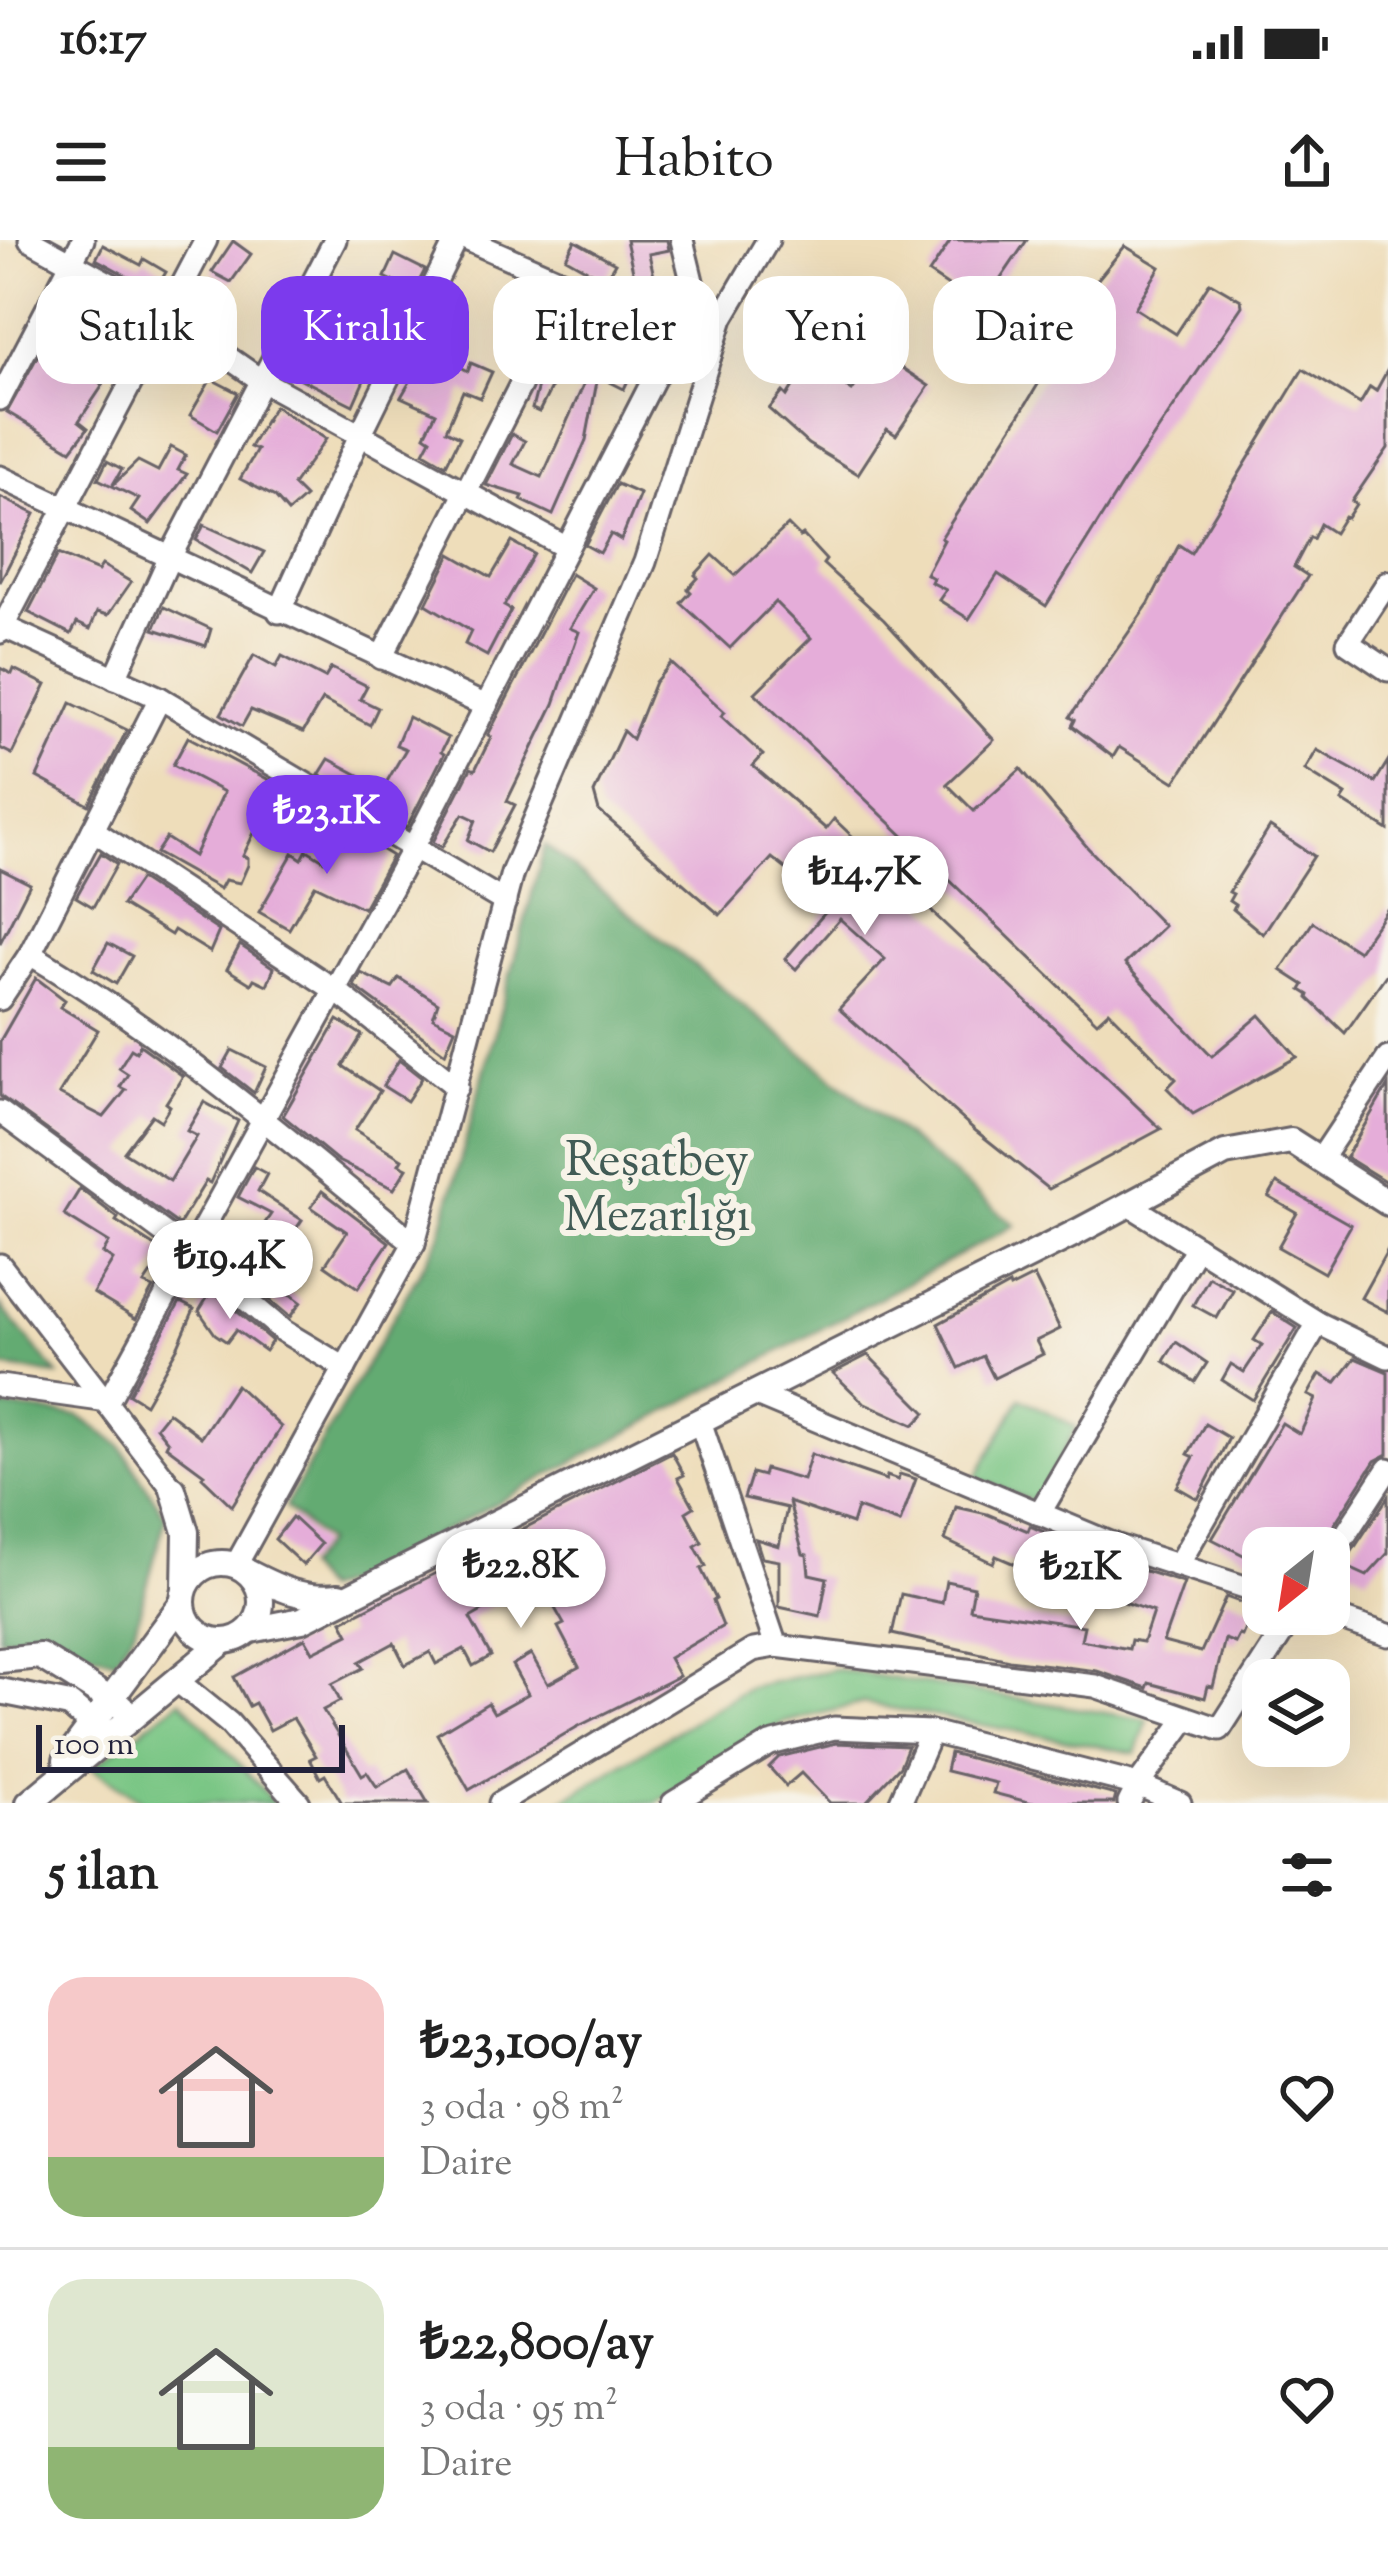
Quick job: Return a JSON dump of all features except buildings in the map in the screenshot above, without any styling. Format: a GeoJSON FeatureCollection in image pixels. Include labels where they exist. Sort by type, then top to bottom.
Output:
{"type":"FeatureCollection","features":[{"type":"Feature","properties":{"kind":"street"},"geometry":{"type":"LineString","coordinates":[[30,240],[98,276]]}},
{"type":"Feature","properties":{"kind":"street"},"geometry":{"type":"LineString","coordinates":[[0,399],[83,240]]}},
{"type":"Feature","properties":{"kind":"street"},"geometry":{"type":"LineString","coordinates":[[187,276],[206,240]]}},
{"type":"Feature","properties":{"kind":"street"},"geometry":{"type":"LineString","coordinates":[[316,276],[334,240]]}},
{"type":"Feature","properties":{"kind":"street"},"geometry":{"type":"LineString","coordinates":[[280,612],[456,240]]}},
{"type":"Feature","properties":{"kind":"street"},"geometry":{"type":"LineString","coordinates":[[468,240],[550,276]]}},
{"type":"Feature","properties":{"kind":"street"},"geometry":{"type":"LineString","coordinates":[[682,240],[691,276]]}},
{"type":"Feature","properties":{"kind":"street"},"geometry":{"type":"LineString","coordinates":[[719,328],[768,240]]}},
{"type":"Feature","properties":{"kind":"street"},"geometry":{"type":"LineString","coordinates":[[116,678],[169,559],[261,383]]}},
{"type":"Feature","properties":{"kind":"street"},"geometry":{"type":"LineString","coordinates":[[131,384],[1,628],[160,698],[505,902]]}},
{"type":"Feature","properties":{"kind":"street"},"geometry":{"type":"LineString","coordinates":[[268,384],[567,548]]}},
{"type":"Feature","properties":{"kind":"street"},"geometry":{"type":"LineString","coordinates":[[380,658],[521,384]]}},
{"type":"Feature","properties":{"kind":"street"},"geometry":{"type":"LineString","coordinates":[[108,1401],[413,848],[651,384]]}},
{"type":"Feature","properties":{"kind":"street"},"geometry":{"type":"LineString","coordinates":[[235,1567],[414,1243],[512,873],[645,562],[701,384]]}},
{"type":"Feature","properties":{"kind":"street"},"geometry":{"type":"LineString","coordinates":[[0,477],[486,706]]}},
{"type":"Feature","properties":{"kind":"street"},"geometry":{"type":"LineString","coordinates":[[1388,582],[1348,643],[1388,670]]}},
{"type":"Feature","properties":{"kind":"street"},"geometry":{"type":"LineString","coordinates":[[0,999],[29,954],[160,698]]}},
{"type":"Feature","properties":{"kind":"street"},"geometry":{"type":"LineString","coordinates":[[93,830],[335,990],[457,1087]]}},
{"type":"Feature","properties":{"kind":"street"},"geometry":{"type":"LineString","coordinates":[[29,954],[75,981],[264,1120],[414,1243]]}},
{"type":"Feature","properties":{"kind":"street"},"geometry":{"type":"LineString","coordinates":[[1320,1160],[1388,1058]]}},
{"type":"Feature","properties":{"kind":"street"},"geometry":{"type":"LineString","coordinates":[[0,1112],[190,1252],[283,1331],[345,1368]]}},
{"type":"Feature","properties":{"kind":"street"},"geometry":{"type":"LineString","coordinates":[[46,1799],[124,1708],[176,1680],[223,1642],[251,1630],[302,1621],[1225,1153],[1291,1142],[1388,1203]]}},
{"type":"Feature","properties":{"kind":"street"},"geometry":{"type":"LineString","coordinates":[[1128,1204],[1318,1323],[1388,1357]]}},
{"type":"Feature","properties":{"kind":"street"},"geometry":{"type":"LineString","coordinates":[[1039,1514],[1197,1247]]}},
{"type":"Feature","properties":{"kind":"street"},"geometry":{"type":"LineString","coordinates":[[0,1265],[235,1567],[258,1586],[262,1601],[251,1630]]}},
{"type":"Feature","properties":{"kind":"street"},"geometry":{"type":"LineString","coordinates":[[1178,1565],[1318,1323]]}},
{"type":"Feature","properties":{"kind":"street"},"geometry":{"type":"LineString","coordinates":[[0,1386],[108,1401]]}},
{"type":"Feature","properties":{"kind":"street"},"geometry":{"type":"LineString","coordinates":[[754,1394],[1039,1514],[1242,1586]]}},
{"type":"Feature","properties":{"kind":"street"},"geometry":{"type":"LineString","coordinates":[[700,1421],[776,1646]]}},
{"type":"Feature","properties":{"kind":"street"},"geometry":{"type":"LineString","coordinates":[[1350,1528],[1388,1469]]}},
{"type":"Feature","properties":{"kind":"street"},"geometry":{"type":"LineString","coordinates":[[173,1489],[186,1532],[183,1595],[194,1631],[223,1642]]}},
{"type":"Feature","properties":{"kind":"street"},"geometry":{"type":"LineString","coordinates":[[124,1708],[193,1574],[206,1566],[235,1567],[284,1591],[314,1599],[353,1595]]}},
{"type":"Feature","properties":{"kind":"street"},"geometry":{"type":"LineString","coordinates":[[1350,1622],[1388,1635]]}},
{"type":"Feature","properties":{"kind":"street"},"geometry":{"type":"LineString","coordinates":[[500,1803],[753,1650],[776,1646],[1095,1686],[1220,1729],[1280,1635]]}},
{"type":"Feature","properties":{"kind":"street"},"geometry":{"type":"LineString","coordinates":[[0,1660],[40,1656],[124,1708]]}},
{"type":"Feature","properties":{"kind":"street"},"geometry":{"type":"LineString","coordinates":[[176,1680],[229,1723],[299,1803]]}},
{"type":"Feature","properties":{"kind":"street"},"geometry":{"type":"LineString","coordinates":[[0,1691],[70,1705],[100,1731]]}},
{"type":"Feature","properties":{"kind":"street"},"geometry":{"type":"LineString","coordinates":[[1133,1794],[1186,1719]]}},
{"type":"Feature","properties":{"kind":"street"},"geometry":{"type":"LineString","coordinates":[[674,1803],[770,1744],[834,1728],[932,1732],[1133,1794],[1180,1803]]}},
{"type":"Feature","properties":{"kind":"street"},"geometry":{"type":"LineString","coordinates":[[900,1803],[932,1732]]}},
{"type":"Feature","properties":{"kind":"green space","name":"Reşatbey Mezarlığı"},"geometry":{"type":"Polygon","coordinates":[[[545,845],[1015,1225],[353,1580],[323,1591],[304,1568],[325,1543],[285,1507],[440,1236],[545,845]]]}},
{"type":"Feature","properties":{"kind":"green space"},"geometry":{"type":"Polygon","coordinates":[[[0,1305],[58,1375],[0,1367],[0,1305]]]}},
{"type":"Feature","properties":{"kind":"green space"},"geometry":{"type":"Polygon","coordinates":[[[1021,1398],[1076,1427],[1038,1504],[976,1478],[1021,1398]]]}},
{"type":"Feature","properties":{"kind":"green space"},"geometry":{"type":"Polygon","coordinates":[[[0,1407],[79,1416],[120,1445],[166,1517],[135,1628],[115,1660],[37,1635],[0,1638],[0,1407]]]}},
{"type":"Feature","properties":{"kind":"green space"},"geometry":{"type":"Polygon","coordinates":[[[835,1669],[1148,1720],[1136,1753],[863,1703],[782,1723],[655,1803],[558,1803],[749,1687],[835,1669]]]}},
{"type":"Feature","properties":{"kind":"green space"},"geometry":{"type":"Polygon","coordinates":[[[181,1700],[275,1803],[146,1803],[92,1768],[181,1700]]]}}]}
